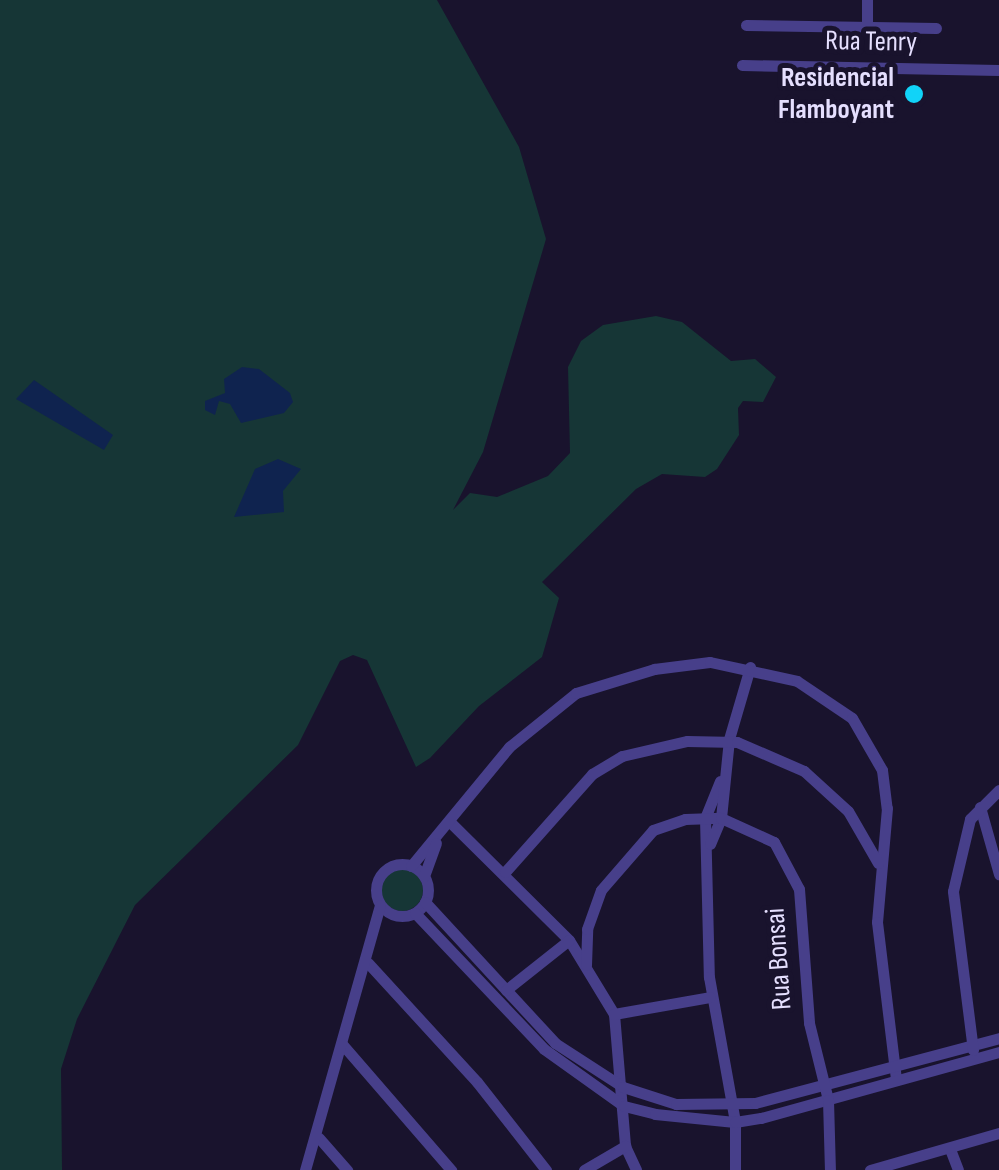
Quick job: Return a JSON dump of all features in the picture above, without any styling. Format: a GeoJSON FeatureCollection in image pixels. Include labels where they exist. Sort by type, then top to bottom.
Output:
{"type":"FeatureCollection","features":[{"type":"Feature","properties":{"kind":"street"},"geometry":{"type":"LineString","coordinates":[[867,27],[868,0]]}},
{"type":"Feature","properties":{"kind":"street"},"geometry":{"type":"LineString","coordinates":[[746,25],[936,28]]}},
{"type":"Feature","properties":{"kind":"street","name":"Rua Tenry"},"geometry":{"type":"LineString","coordinates":[[742,65],[999,70]]}},
{"type":"Feature","properties":{"kind":"street"},"geometry":{"type":"LineString","coordinates":[[411,866],[438,839],[509,747],[576,692],[686,664],[750,667],[818,691],[866,734],[886,790],[878,863],[879,964],[900,1073]]}},
{"type":"Feature","properties":{"kind":"street"},"geometry":{"type":"LineString","coordinates":[[732,1167],[735,1122],[710,997],[710,844],[705,818],[720,781],[750,667]]}},
{"type":"Feature","properties":{"kind":"street"},"geometry":{"type":"LineString","coordinates":[[505,872],[566,797],[607,764],[664,744],[728,742],[776,756],[815,779],[848,812],[878,863]]}},
{"type":"Feature","properties":{"kind":"street"},"geometry":{"type":"LineString","coordinates":[[710,844],[721,818],[720,781]]}},
{"type":"Feature","properties":{"kind":"street"},"geometry":{"type":"LineString","coordinates":[[973,1052],[953,891],[965,832],[980,808],[999,790]]}},
{"type":"Feature","properties":{"kind":"street"},"geometry":{"type":"LineString","coordinates":[[980,808],[999,873]]}},
{"type":"Feature","properties":{"kind":"street","name":"Rua Bonsai"},"geometry":{"type":"LineString","coordinates":[[586,965],[588,929],[600,890],[640,840],[668,823],[721,818],[774,842],[796,878],[830,1170]]}},
{"type":"Feature","properties":{"kind":"street"},"geometry":{"type":"LineString","coordinates":[[451,823],[566,936],[614,1014],[624,1086],[625,1146],[635,1168]]}},
{"type":"Feature","properties":{"kind":"street"},"geometry":{"type":"LineString","coordinates":[[438,839],[424,876],[426,902],[554,1043],[624,1086],[676,1104],[732,1106],[820,1095]]}},
{"type":"Feature","properties":{"kind":"street"},"geometry":{"type":"LineString","coordinates":[[306,1170],[319,1138],[376,932],[380,905],[376,890],[382,874],[395,865],[411,866],[424,876]]}},
{"type":"Feature","properties":{"kind":"street"},"geometry":{"type":"LineString","coordinates":[[376,932],[396,916],[416,913],[426,902]]}},
{"type":"Feature","properties":{"kind":"street"},"geometry":{"type":"LineString","coordinates":[[380,905],[396,916]]}},
{"type":"Feature","properties":{"kind":"street"},"geometry":{"type":"LineString","coordinates":[[416,913],[529,1036],[624,1106],[735,1122],[973,1052],[999,1038]]}},
{"type":"Feature","properties":{"kind":"street"},"geometry":{"type":"LineString","coordinates":[[506,990],[566,936],[588,929]]}},
{"type":"Feature","properties":{"kind":"street"},"geometry":{"type":"LineString","coordinates":[[368,963],[477,1082],[546,1170]]}},
{"type":"Feature","properties":{"kind":"street"},"geometry":{"type":"LineString","coordinates":[[614,1014],[710,997]]}},
{"type":"Feature","properties":{"kind":"street"},"geometry":{"type":"LineString","coordinates":[[342,1044],[450,1170]]}},
{"type":"Feature","properties":{"kind":"street"},"geometry":{"type":"LineString","coordinates":[[973,1052],[999,1052]]}},
{"type":"Feature","properties":{"kind":"street"},"geometry":{"type":"LineString","coordinates":[[870,1170],[999,1133]]}},
{"type":"Feature","properties":{"kind":"street"},"geometry":{"type":"LineString","coordinates":[[319,1138],[347,1170]]}},
{"type":"Feature","properties":{"kind":"street"},"geometry":{"type":"LineString","coordinates":[[584,1170],[625,1146]]}},
{"type":"Feature","properties":{"kind":"street"},"geometry":{"type":"LineString","coordinates":[[950,1149],[958,1170]]}},
{"type":"Feature","properties":{"kind":"street"},"geometry":{"type":"LineString","coordinates":[[604,1161],[635,1168]]}},
{"type":"Feature","properties":{"kind":"green space"},"geometry":{"type":"Polygon","coordinates":[[[0,0],[437,0],[519,147],[546,239],[483,452],[453,510],[470,493],[497,497],[548,476],[570,453],[568,367],[581,341],[603,325],[656,316],[682,322],[731,361],[755,359],[776,377],[763,402],[743,401],[738,408],[739,435],[717,469],[705,477],[662,474],[636,489],[542,582],[559,598],[542,657],[479,706],[430,758],[416,767],[367,660],[353,655],[340,661],[298,745],[135,905],[77,1019],[61,1069],[62,1170],[0,1170],[0,0]]]}},
{"type":"Feature","properties":{"kind":"green space"},"geometry":{"type":"Polygon","coordinates":[[[402,869],[417,875],[423,890],[417,905],[402,911],[387,905],[381,890],[387,875],[402,869]]]}},
{"type":"Feature","properties":{"kind":"water"},"geometry":{"type":"Polygon","coordinates":[[[242,367],[259,369],[290,393],[293,402],[284,413],[241,423],[230,404],[219,401],[215,415],[205,410],[205,401],[225,393],[224,379],[242,367]]]}},
{"type":"Feature","properties":{"kind":"water"},"geometry":{"type":"Polygon","coordinates":[[[34,380],[113,435],[104,450],[16,399],[34,380]]]}},
{"type":"Feature","properties":{"kind":"water"},"geometry":{"type":"Polygon","coordinates":[[[278,459],[301,469],[283,491],[284,512],[234,517],[255,469],[278,459]]]}},
{"type":"Feature","properties":{"kind":"place","name":"Residencial Flamboyant"},"geometry":{"type":"Point","coordinates":[914,94]}}]}
